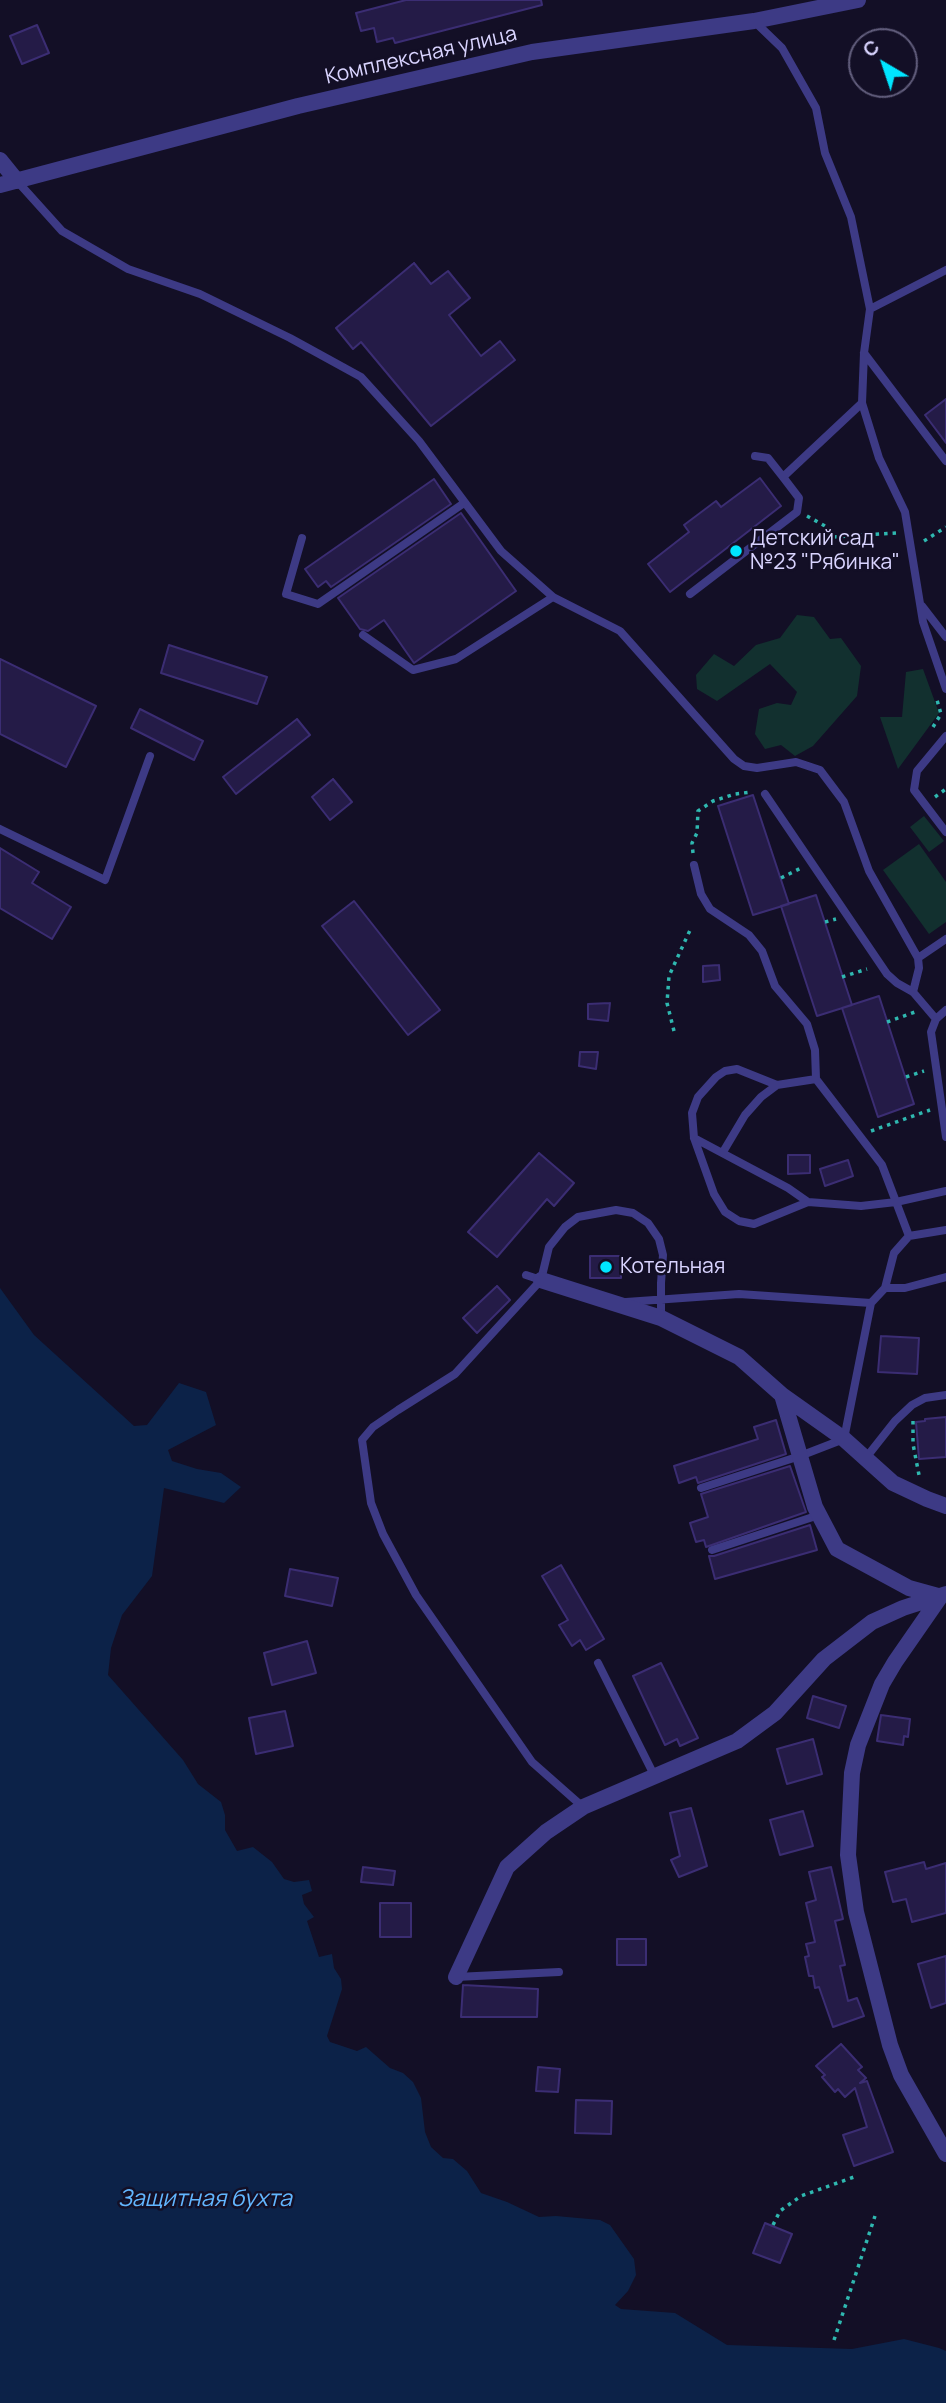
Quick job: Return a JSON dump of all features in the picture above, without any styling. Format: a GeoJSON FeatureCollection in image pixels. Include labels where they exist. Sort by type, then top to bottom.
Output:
{"type":"FeatureCollection","features":[{"type":"Feature","properties":{"kind":"street","name":"Комплексная улица"},"geometry":{"type":"LineString","coordinates":[[0,185],[299,106],[532,52],[754,21],[858,0]]}},
{"type":"Feature","properties":{"kind":"street"},"geometry":{"type":"LineString","coordinates":[[0,160],[17,181]]}},
{"type":"Feature","properties":{"kind":"street"},"geometry":{"type":"LineString","coordinates":[[533,1278],[661,1318],[739,1357],[782,1395],[844,1439],[893,1483],[946,1506]]}},
{"type":"Feature","properties":{"kind":"street"},"geometry":{"type":"LineString","coordinates":[[782,1395],[819,1515],[837,1549],[909,1588],[943,1595]]}},
{"type":"Feature","properties":{"kind":"street"},"geometry":{"type":"LineString","coordinates":[[456,1977],[507,1867],[546,1832],[583,1807],[737,1741],[775,1713],[824,1660],[872,1622],[943,1595]]}},
{"type":"Feature","properties":{"kind":"street"},"geometry":{"type":"LineString","coordinates":[[943,1595],[889,1673],[873,1704],[858,1745],[852,1773],[848,1855],[856,1912],[890,2045],[901,2075],[946,2154]]}},
{"type":"Feature","properties":{"kind":"lane"},"geometry":{"type":"LineString","coordinates":[[754,21],[782,48],[816,108],[825,153],[851,217],[870,309],[864,353],[862,403],[879,458],[905,512],[923,622],[946,689]]}},
{"type":"Feature","properties":{"kind":"lane"},"geometry":{"type":"LineString","coordinates":[[17,181],[62,231],[128,269],[200,294],[290,338],[361,377],[419,441],[501,551],[553,597],[620,631],[734,759],[744,766],[757,768],[796,762],[820,770],[844,802],[869,871],[918,958],[919,968],[914,992]]}},
{"type":"Feature","properties":{"kind":"lane"},"geometry":{"type":"LineString","coordinates":[[870,309],[946,270]]}},
{"type":"Feature","properties":{"kind":"lane"},"geometry":{"type":"LineString","coordinates":[[864,353],[946,461]]}},
{"type":"Feature","properties":{"kind":"lane"},"geometry":{"type":"LineString","coordinates":[[783,477],[862,403]]}},
{"type":"Feature","properties":{"kind":"lane"},"geometry":{"type":"LineString","coordinates":[[690,594],[797,512],[799,498],[768,458],[755,456]]}},
{"type":"Feature","properties":{"kind":"lane"},"geometry":{"type":"LineString","coordinates":[[302,538],[286,594],[318,604],[464,503]]}},
{"type":"Feature","properties":{"kind":"lane"},"geometry":{"type":"LineString","coordinates":[[363,635],[413,670],[456,659],[553,597]]}},
{"type":"Feature","properties":{"kind":"lane"},"geometry":{"type":"LineString","coordinates":[[919,603],[946,638]]}},
{"type":"Feature","properties":{"kind":"lane"},"geometry":{"type":"LineString","coordinates":[[946,736],[917,771],[914,790],[946,832]]}},
{"type":"Feature","properties":{"kind":"lane"},"geometry":{"type":"LineString","coordinates":[[0,829],[105,880],[150,756]]}},
{"type":"Feature","properties":{"kind":"lane"},"geometry":{"type":"LineString","coordinates":[[764,793],[880,964],[897,983],[914,992],[936,1019]]}},
{"type":"Feature","properties":{"kind":"lane"},"geometry":{"type":"LineString","coordinates":[[694,865],[701,894],[710,909],[749,934],[762,951],[775,986],[807,1024],[815,1051],[816,1079],[882,1165],[909,1236]]}},
{"type":"Feature","properties":{"kind":"lane"},"geometry":{"type":"LineString","coordinates":[[918,958],[946,939]]}},
{"type":"Feature","properties":{"kind":"lane"},"geometry":{"type":"LineString","coordinates":[[946,1010],[936,1019],[931,1032],[946,1138]]}},
{"type":"Feature","properties":{"kind":"lane"},"geometry":{"type":"LineString","coordinates":[[777,1085],[737,1069],[725,1071],[716,1077],[698,1097],[692,1113],[694,1138],[714,1194],[725,1212],[740,1221],[754,1224],[808,1202],[861,1206],[896,1202],[946,1191]]}},
{"type":"Feature","properties":{"kind":"lane"},"geometry":{"type":"LineString","coordinates":[[723,1152],[745,1115],[761,1097],[777,1085],[816,1079]]}},
{"type":"Feature","properties":{"kind":"lane"},"geometry":{"type":"LineString","coordinates":[[694,1138],[788,1188],[808,1202]]}},
{"type":"Feature","properties":{"kind":"lane"},"geometry":{"type":"LineString","coordinates":[[583,1807],[532,1762],[416,1595],[383,1534],[372,1503],[362,1440],[373,1427],[455,1374],[533,1278],[549,1247],[565,1227],[578,1217],[616,1210],[633,1213],[648,1223],[659,1239],[663,1255],[661,1318]]}},
{"type":"Feature","properties":{"kind":"lane"},"geometry":{"type":"LineString","coordinates":[[701,1488],[844,1439],[871,1303],[885,1288],[894,1253],[909,1236],[946,1230]]}},
{"type":"Feature","properties":{"kind":"lane"},"geometry":{"type":"LineString","coordinates":[[885,1288],[905,1288],[946,1276]]}},
{"type":"Feature","properties":{"kind":"lane"},"geometry":{"type":"LineString","coordinates":[[617,1303],[739,1294],[871,1303]]}},
{"type":"Feature","properties":{"kind":"lane"},"geometry":{"type":"LineString","coordinates":[[865,1459],[895,1421],[912,1405],[925,1398],[946,1395]]}},
{"type":"Feature","properties":{"kind":"lane"},"geometry":{"type":"LineString","coordinates":[[712,1550],[819,1515]]}},
{"type":"Feature","properties":{"kind":"lane"},"geometry":{"type":"LineString","coordinates":[[598,1663],[655,1777]]}},
{"type":"Feature","properties":{"kind":"lane"},"geometry":{"type":"LineString","coordinates":[[456,1977],[559,1972]]}},
{"type":"Feature","properties":{"kind":"path"},"geometry":{"type":"LineString","coordinates":[[797,512],[825,526],[834,537],[909,532]]}},
{"type":"Feature","properties":{"kind":"path"},"geometry":{"type":"LineString","coordinates":[[912,548],[946,527]]}},
{"type":"Feature","properties":{"kind":"path"},"geometry":{"type":"LineString","coordinates":[[932,730],[944,709],[937,698]]}},
{"type":"Feature","properties":{"kind":"path"},"geometry":{"type":"LineString","coordinates":[[940,719],[946,723]]}},
{"type":"Feature","properties":{"kind":"path"},"geometry":{"type":"LineString","coordinates":[[694,865],[692,843],[697,833],[698,811],[713,801],[735,794],[764,793]]}},
{"type":"Feature","properties":{"kind":"path"},"geometry":{"type":"LineString","coordinates":[[781,878],[812,863]]}},
{"type":"Feature","properties":{"kind":"path"},"geometry":{"type":"LineString","coordinates":[[674,1031],[667,1003],[669,976],[691,928]]}},
{"type":"Feature","properties":{"kind":"path"},"geometry":{"type":"LineString","coordinates":[[842,977],[880,964]]}},
{"type":"Feature","properties":{"kind":"path"},"geometry":{"type":"LineString","coordinates":[[887,1022],[927,1009]]}},
{"type":"Feature","properties":{"kind":"path"},"geometry":{"type":"LineString","coordinates":[[906,1077],[936,1067]]}},
{"type":"Feature","properties":{"kind":"path"},"geometry":{"type":"LineString","coordinates":[[859,1135],[941,1104]]}},
{"type":"Feature","properties":{"kind":"path"},"geometry":{"type":"LineString","coordinates":[[912,1405],[913,1444],[924,1498]]}},
{"type":"Feature","properties":{"kind":"path"},"geometry":{"type":"LineString","coordinates":[[773,2225],[780,2211],[801,2196],[854,2177]]}},
{"type":"Feature","properties":{"kind":"path"},"geometry":{"type":"LineString","coordinates":[[834,2340],[876,2216]]}},
{"type":"Feature","properties":{"kind":"green space"},"geometry":{"type":"Polygon","coordinates":[[[797,615],[814,617],[830,639],[841,638],[861,666],[857,696],[813,746],[795,756],[781,745],[765,749],[755,734],[759,709],[777,703],[791,705],[797,692],[770,664],[717,701],[697,689],[696,675],[714,654],[734,666],[756,645],[780,638],[797,615]]]}},
{"type":"Feature","properties":{"kind":"green space"},"geometry":{"type":"Polygon","coordinates":[[[923,669],[939,713],[898,769],[880,717],[902,717],[906,672],[923,669]]]}},
{"type":"Feature","properties":{"kind":"green space"},"geometry":{"type":"Polygon","coordinates":[[[924,816],[944,841],[929,852],[910,827],[924,816]]]}},
{"type":"Feature","properties":{"kind":"green space"},"geometry":{"type":"Polygon","coordinates":[[[919,844],[946,882],[946,922],[929,934],[883,870],[919,844]]]}},
{"type":"Feature","properties":{"kind":"water","name":"Защитная бухта"},"geometry":{"type":"Polygon","coordinates":[[[0,1288],[34,1335],[134,1426],[147,1425],[179,1383],[206,1392],[216,1425],[168,1450],[172,1461],[221,1473],[241,1487],[224,1503],[164,1488],[152,1576],[122,1615],[111,1648],[108,1675],[183,1760],[198,1784],[221,1802],[225,1815],[225,1830],[237,1851],[253,1847],[272,1862],[284,1879],[294,1882],[309,1880],[312,1891],[302,1895],[304,1904],[314,1917],[307,1921],[319,1957],[332,1954],[334,1968],[341,1979],[342,1989],[327,2036],[330,2042],[357,2051],[366,2047],[390,2068],[403,2073],[413,2082],[421,2098],[425,2132],[431,2147],[443,2158],[453,2159],[467,2171],[481,2193],[539,2217],[600,2220],[610,2225],[634,2259],[636,2275],[628,2291],[615,2305],[621,2309],[675,2313],[727,2345],[852,2349],[904,2339],[939,2348],[946,2351],[946,2403],[0,2403],[0,1288]]]}},
{"type":"Feature","properties":{"kind":"building"},"geometry":{"type":"Polygon","coordinates":[[[406,0],[541,0],[542,5],[395,43],[393,38],[377,42],[374,28],[361,31],[356,13],[406,0]]]}},
{"type":"Feature","properties":{"kind":"building"},"geometry":{"type":"Polygon","coordinates":[[[37,25],[49,53],[22,64],[10,36],[37,25]]]}},
{"type":"Feature","properties":{"kind":"building"},"geometry":{"type":"Polygon","coordinates":[[[414,263],[431,284],[448,271],[470,298],[449,315],[481,356],[500,341],[515,360],[431,426],[361,342],[353,349],[336,328],[414,263]]]}},
{"type":"Feature","properties":{"kind":"building"},"geometry":{"type":"Polygon","coordinates":[[[946,399],[946,443],[925,415],[946,399]]]}},
{"type":"Feature","properties":{"kind":"building"},"geometry":{"type":"Polygon","coordinates":[[[760,478],[781,506],[670,592],[648,564],[689,532],[684,525],[716,501],[721,507],[760,478]]]}},
{"type":"Feature","properties":{"kind":"building"},"geometry":{"type":"Polygon","coordinates":[[[434,479],[451,504],[331,587],[326,581],[318,587],[305,569],[434,479]]]}},
{"type":"Feature","properties":{"kind":"building"},"geometry":{"type":"Polygon","coordinates":[[[461,513],[516,591],[414,663],[384,620],[368,631],[360,629],[338,598],[461,513]]]}},
{"type":"Feature","properties":{"kind":"building"},"geometry":{"type":"Polygon","coordinates":[[[169,645],[267,677],[257,704],[161,673],[169,645]]]}},
{"type":"Feature","properties":{"kind":"building"},"geometry":{"type":"Polygon","coordinates":[[[0,659],[96,706],[66,767],[0,734],[0,659]]]}},
{"type":"Feature","properties":{"kind":"building"},"geometry":{"type":"Polygon","coordinates":[[[140,709],[203,741],[194,760],[131,728],[140,709]]]}},
{"type":"Feature","properties":{"kind":"building"},"geometry":{"type":"Polygon","coordinates":[[[297,719],[310,735],[236,794],[223,777],[297,719]]]}},
{"type":"Feature","properties":{"kind":"building"},"geometry":{"type":"Polygon","coordinates":[[[333,779],[352,802],[330,820],[312,797],[333,779]]]}},
{"type":"Feature","properties":{"kind":"building"},"geometry":{"type":"Polygon","coordinates":[[[753,795],[789,904],[753,915],[718,806],[753,795]]]}},
{"type":"Feature","properties":{"kind":"building"},"geometry":{"type":"Polygon","coordinates":[[[0,848],[39,872],[32,883],[71,907],[52,939],[0,908],[0,848]]]}},
{"type":"Feature","properties":{"kind":"building"},"geometry":{"type":"Polygon","coordinates":[[[816,895],[852,1005],[817,1016],[781,906],[816,895]]]}},
{"type":"Feature","properties":{"kind":"building"},"geometry":{"type":"Polygon","coordinates":[[[354,901],[440,1010],[408,1035],[322,926],[354,901]]]}},
{"type":"Feature","properties":{"kind":"building"},"geometry":{"type":"Polygon","coordinates":[[[719,965],[720,980],[703,982],[703,966],[719,965]]]}},
{"type":"Feature","properties":{"kind":"building"},"geometry":{"type":"Polygon","coordinates":[[[879,996],[914,1104],[878,1117],[842,1008],[879,996]]]}},
{"type":"Feature","properties":{"kind":"building"},"geometry":{"type":"Polygon","coordinates":[[[610,1003],[608,1021],[588,1019],[588,1004],[610,1003]]]}},
{"type":"Feature","properties":{"kind":"building"},"geometry":{"type":"Polygon","coordinates":[[[580,1052],[598,1052],[596,1069],[579,1066],[580,1052]]]}},
{"type":"Feature","properties":{"kind":"building"},"geometry":{"type":"Polygon","coordinates":[[[539,1153],[574,1183],[554,1206],[547,1199],[497,1257],[468,1232],[539,1153]]]}},
{"type":"Feature","properties":{"kind":"building"},"geometry":{"type":"Polygon","coordinates":[[[788,1155],[810,1155],[810,1173],[788,1174],[788,1155]]]}},
{"type":"Feature","properties":{"kind":"building"},"geometry":{"type":"Polygon","coordinates":[[[848,1160],[853,1176],[825,1186],[820,1169],[848,1160]]]}},
{"type":"Feature","properties":{"kind":"building","name":"Котельная"},"geometry":{"type":"Polygon","coordinates":[[[590,1256],[621,1256],[621,1278],[590,1278],[590,1256]]]}},
{"type":"Feature","properties":{"kind":"building"},"geometry":{"type":"Polygon","coordinates":[[[497,1286],[510,1300],[477,1333],[463,1318],[497,1286]]]}},
{"type":"Feature","properties":{"kind":"building"},"geometry":{"type":"Polygon","coordinates":[[[881,1336],[919,1338],[917,1374],[878,1372],[881,1336]]]}},
{"type":"Feature","properties":{"kind":"building"},"geometry":{"type":"Polygon","coordinates":[[[946,1417],[946,1457],[919,1459],[916,1422],[946,1417]]]}},
{"type":"Feature","properties":{"kind":"building"},"geometry":{"type":"Polygon","coordinates":[[[776,1420],[786,1454],[698,1483],[696,1477],[679,1483],[674,1466],[758,1439],[754,1427],[776,1420]]]}},
{"type":"Feature","properties":{"kind":"building"},"geometry":{"type":"Polygon","coordinates":[[[790,1466],[806,1512],[706,1547],[704,1540],[696,1542],[690,1523],[708,1517],[701,1494],[790,1466]]]}},
{"type":"Feature","properties":{"kind":"building"},"geometry":{"type":"Polygon","coordinates":[[[810,1525],[817,1550],[715,1579],[709,1556],[810,1525]]]}},
{"type":"Feature","properties":{"kind":"building"},"geometry":{"type":"Polygon","coordinates":[[[561,1565],[604,1639],[586,1650],[580,1640],[572,1646],[559,1625],[568,1620],[542,1576],[561,1565]]]}},
{"type":"Feature","properties":{"kind":"building"},"geometry":{"type":"Polygon","coordinates":[[[290,1569],[338,1578],[332,1606],[285,1596],[290,1569]]]}},
{"type":"Feature","properties":{"kind":"building"},"geometry":{"type":"Polygon","coordinates":[[[307,1641],[316,1673],[272,1685],[264,1653],[307,1641]]]}},
{"type":"Feature","properties":{"kind":"building"},"geometry":{"type":"Polygon","coordinates":[[[661,1663],[698,1738],[680,1746],[677,1739],[665,1745],[633,1676],[661,1663]]]}},
{"type":"Feature","properties":{"kind":"building"},"geometry":{"type":"Polygon","coordinates":[[[813,1696],[846,1706],[839,1728],[807,1718],[813,1696]]]}},
{"type":"Feature","properties":{"kind":"building"},"geometry":{"type":"Polygon","coordinates":[[[285,1711],[293,1746],[256,1754],[249,1718],[285,1711]]]}},
{"type":"Feature","properties":{"kind":"building"},"geometry":{"type":"Polygon","coordinates":[[[881,1715],[910,1719],[908,1737],[904,1736],[903,1745],[877,1741],[881,1715]]]}},
{"type":"Feature","properties":{"kind":"building"},"geometry":{"type":"Polygon","coordinates":[[[813,1739],[822,1774],[787,1784],[777,1749],[813,1739]]]}},
{"type":"Feature","properties":{"kind":"building"},"geometry":{"type":"Polygon","coordinates":[[[691,1808],[707,1866],[679,1877],[671,1860],[680,1856],[670,1813],[691,1808]]]}},
{"type":"Feature","properties":{"kind":"building"},"geometry":{"type":"Polygon","coordinates":[[[803,1811],[813,1846],[780,1855],[770,1820],[803,1811]]]}},
{"type":"Feature","properties":{"kind":"building"},"geometry":{"type":"Polygon","coordinates":[[[924,1862],[926,1869],[946,1863],[946,1913],[912,1922],[906,1899],[893,1902],[885,1872],[924,1862]]]}},
{"type":"Feature","properties":{"kind":"building"},"geometry":{"type":"Polygon","coordinates":[[[363,1867],[395,1871],[393,1885],[361,1882],[363,1867]]]}},
{"type":"Feature","properties":{"kind":"building"},"geometry":{"type":"Polygon","coordinates":[[[831,1867],[843,1919],[835,1921],[845,1965],[840,1966],[848,2001],[857,1998],[864,2016],[833,2027],[819,1987],[815,1988],[813,1976],[809,1976],[805,1957],[809,1956],[806,1944],[815,1942],[806,1903],[816,1900],[809,1872],[831,1867]]]}},
{"type":"Feature","properties":{"kind":"building"},"geometry":{"type":"Polygon","coordinates":[[[380,1903],[411,1903],[411,1937],[380,1937],[380,1903]]]}},
{"type":"Feature","properties":{"kind":"building"},"geometry":{"type":"Polygon","coordinates":[[[617,1939],[646,1939],[646,1965],[617,1965],[617,1939]]]}},
{"type":"Feature","properties":{"kind":"building"},"geometry":{"type":"Polygon","coordinates":[[[946,1956],[946,2003],[931,2008],[918,1964],[946,1956]]]}},
{"type":"Feature","properties":{"kind":"building"},"geometry":{"type":"Polygon","coordinates":[[[463,1985],[538,1989],[537,2017],[461,2017],[463,1985]]]}},
{"type":"Feature","properties":{"kind":"building"},"geometry":{"type":"Polygon","coordinates":[[[841,2044],[862,2067],[858,2070],[866,2078],[860,2083],[867,2081],[893,2152],[854,2166],[843,2135],[867,2127],[855,2088],[845,2097],[838,2089],[835,2092],[816,2066],[841,2044]]]}},
{"type":"Feature","properties":{"kind":"building"},"geometry":{"type":"Polygon","coordinates":[[[538,2067],[560,2069],[558,2092],[536,2091],[538,2067]]]}},
{"type":"Feature","properties":{"kind":"building"},"geometry":{"type":"Polygon","coordinates":[[[576,2100],[612,2101],[611,2134],[575,2133],[576,2100]]]}},
{"type":"Feature","properties":{"kind":"building"},"geometry":{"type":"Polygon","coordinates":[[[765,2223],[792,2234],[780,2263],[753,2253],[765,2223]]]}},
{"type":"Feature","properties":{"kind":"place","name":"Детский сад №23 \"Рябинка\""},"geometry":{"type":"Point","coordinates":[736,551]}},
{"type":"Feature","properties":{"kind":"place","name":"Котельная"},"geometry":{"type":"Point","coordinates":[606,1267]}}]}
